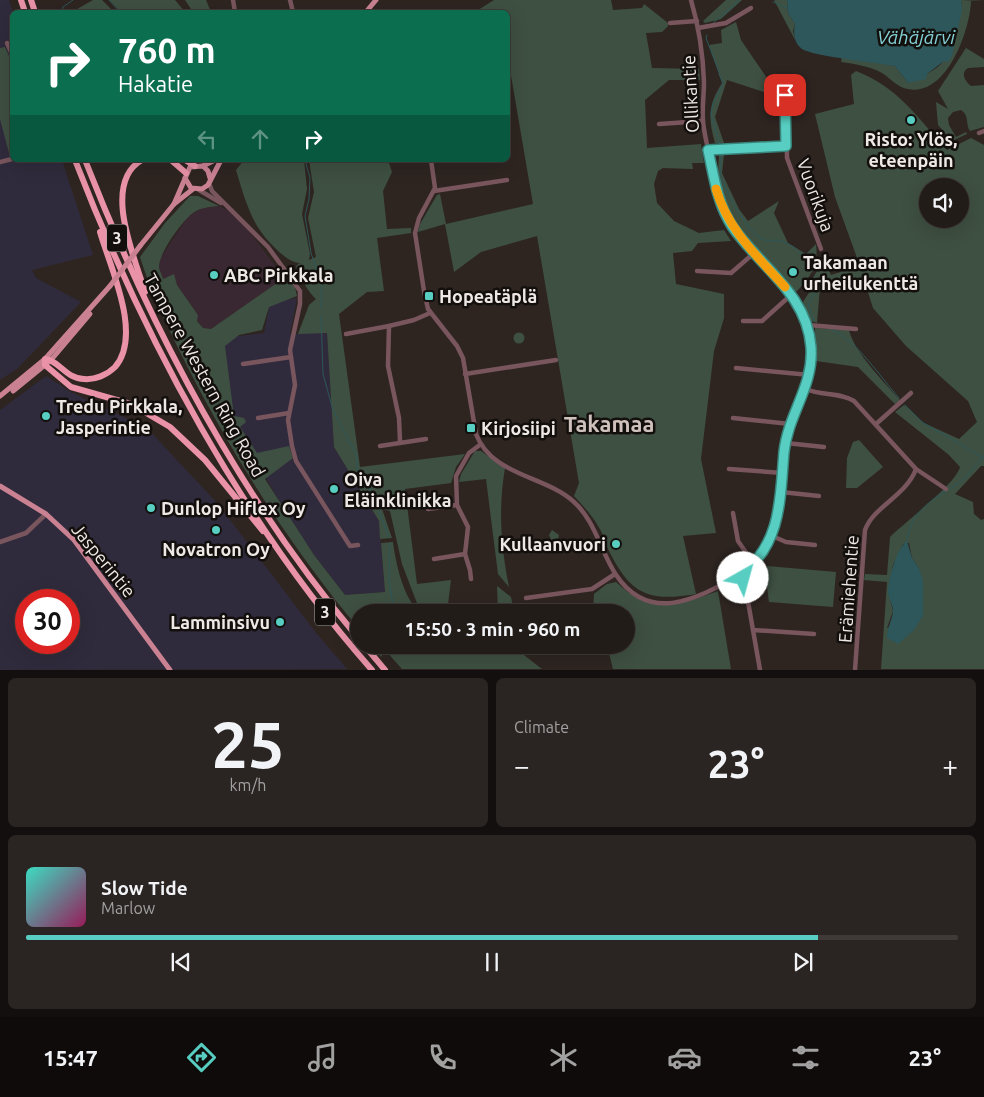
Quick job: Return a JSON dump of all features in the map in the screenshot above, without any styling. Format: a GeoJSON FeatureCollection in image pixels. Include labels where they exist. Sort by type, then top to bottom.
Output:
{"type":"FeatureCollection","features":[{"type":"Feature","properties":{"kind":"highway","name":"Tampere Western Ring Road"},"geometry":{"type":"LineString","coordinates":[[76,162],[93,206],[145,321],[178,385],[234,480],[282,553],[342,635],[372,670]]}},
{"type":"Feature","properties":{"kind":"highway","name":"Tampere Western Ring Road"},"geometry":{"type":"LineString","coordinates":[[85,162],[120,247],[152,314],[200,405],[246,482],[311,579],[350,628]]}},
{"type":"Feature","properties":{"kind":"highway"},"geometry":{"type":"LineString","coordinates":[[139,162],[132,166],[125,179],[122,202],[129,241],[152,314]]}},
{"type":"Feature","properties":{"kind":"highway"},"geometry":{"type":"LineString","coordinates":[[173,162],[186,175]]}},
{"type":"Feature","properties":{"kind":"highway"},"geometry":{"type":"LineString","coordinates":[[188,162],[194,166]]}},
{"type":"Feature","properties":{"kind":"highway"},"geometry":{"type":"LineString","coordinates":[[47,361],[68,375],[79,379],[90,379],[112,370],[124,351],[126,336],[122,304],[93,206]]}},
{"type":"Feature","properties":{"kind":"highway"},"geometry":{"type":"LineString","coordinates":[[47,361],[71,387],[131,404],[170,427],[205,460],[282,553]]}},
{"type":"Feature","properties":{"kind":"highway"},"geometry":{"type":"LineString","coordinates":[[372,654],[385,670]]}},
{"type":"Feature","properties":{"kind":"main road"},"geometry":{"type":"LineString","coordinates":[[0,401],[72,338],[98,301],[174,204],[186,175],[194,166],[203,166],[211,162]]}},
{"type":"Feature","properties":{"kind":"main road"},"geometry":{"type":"LineString","coordinates":[[174,204],[196,190],[205,188],[220,162]]}},
{"type":"Feature","properties":{"kind":"main road"},"geometry":{"type":"LineString","coordinates":[[203,166],[208,171],[210,180]]}},
{"type":"Feature","properties":{"kind":"main road"},"geometry":{"type":"LineString","coordinates":[[186,175],[187,185],[196,190]]}},
{"type":"Feature","properties":{"kind":"main road"},"geometry":{"type":"LineString","coordinates":[[0,396],[47,361]]}},
{"type":"Feature","properties":{"kind":"main road","name":"Jasperintie"},"geometry":{"type":"LineString","coordinates":[[0,486],[46,514],[74,540],[170,670]]}},
{"type":"Feature","properties":{"kind":"street","name":"Ollikantie"},"geometry":{"type":"LineString","coordinates":[[481,444],[500,463],[557,490],[574,502],[590,526],[615,574],[626,588],[656,603],[670,604],[686,601],[743,573],[754,564],[772,536],[778,520],[786,443],[790,424],[806,389],[810,375],[811,348],[808,326],[792,294],[754,253],[731,225],[723,211],[714,181],[703,122],[704,80],[698,28],[691,0]]}},
{"type":"Feature","properties":{"kind":"street"},"geometry":{"type":"LineString","coordinates":[[698,28],[726,23],[751,8]]}},
{"type":"Feature","properties":{"kind":"street"},"geometry":{"type":"LineString","coordinates":[[670,23],[697,22]]}},
{"type":"Feature","properties":{"kind":"street"},"geometry":{"type":"LineString","coordinates":[[7,43],[10,50]]}},
{"type":"Feature","properties":{"kind":"street","name":"Vuorikuja"},"geometry":{"type":"LineString","coordinates":[[786,91],[787,158],[821,249]]}},
{"type":"Feature","properties":{"kind":"street"},"geometry":{"type":"LineString","coordinates":[[659,124],[703,122]]}},
{"type":"Feature","properties":{"kind":"street"},"geometry":{"type":"LineString","coordinates":[[708,150],[786,146]]}},
{"type":"Feature","properties":{"kind":"street"},"geometry":{"type":"LineString","coordinates":[[432,162],[435,180],[434,192],[419,218],[415,233],[425,296],[430,313],[457,346],[465,374],[476,434],[481,444],[469,453],[459,467],[456,483],[457,505],[468,527],[465,554],[471,579]]}},
{"type":"Feature","properties":{"kind":"street"},"geometry":{"type":"LineString","coordinates":[[210,180],[212,191],[268,247],[300,291],[291,357],[295,385],[289,413],[296,461],[350,546],[358,544]]}},
{"type":"Feature","properties":{"kind":"street"},"geometry":{"type":"LineString","coordinates":[[434,192],[507,180]]}},
{"type":"Feature","properties":{"kind":"street"},"geometry":{"type":"LineString","coordinates":[[196,190],[225,204]]}},
{"type":"Feature","properties":{"kind":"street"},"geometry":{"type":"LineString","coordinates":[[698,271],[725,275],[731,273],[754,253]]}},
{"type":"Feature","properties":{"kind":"street"},"geometry":{"type":"LineString","coordinates":[[743,321],[762,321],[792,294]]}},
{"type":"Feature","properties":{"kind":"street"},"geometry":{"type":"LineString","coordinates":[[346,334],[414,320],[430,313]]}},
{"type":"Feature","properties":{"kind":"street"},"geometry":{"type":"LineString","coordinates":[[389,326],[388,366],[399,418],[400,441]]}},
{"type":"Feature","properties":{"kind":"street"},"geometry":{"type":"LineString","coordinates":[[808,326],[856,329]]}},
{"type":"Feature","properties":{"kind":"street"},"geometry":{"type":"LineString","coordinates":[[243,364],[291,357]]}},
{"type":"Feature","properties":{"kind":"street"},"geometry":{"type":"LineString","coordinates":[[465,374],[556,360]]}},
{"type":"Feature","properties":{"kind":"street"},"geometry":{"type":"LineString","coordinates":[[736,368],[810,375]]}},
{"type":"Feature","properties":{"kind":"street"},"geometry":{"type":"LineString","coordinates":[[806,389],[818,394],[847,397],[876,424],[916,469],[946,489]]}},
{"type":"Feature","properties":{"kind":"street"},"geometry":{"type":"LineString","coordinates":[[876,424],[911,393]]}},
{"type":"Feature","properties":{"kind":"street"},"geometry":{"type":"LineString","coordinates":[[258,418],[289,413]]}},
{"type":"Feature","properties":{"kind":"street"},"geometry":{"type":"LineString","coordinates":[[733,418],[790,424]]}},
{"type":"Feature","properties":{"kind":"street"},"geometry":{"type":"LineString","coordinates":[[380,446],[400,441],[426,439]]}},
{"type":"Feature","properties":{"kind":"street"},"geometry":{"type":"LineString","coordinates":[[786,443],[824,447]]}},
{"type":"Feature","properties":{"kind":"street"},"geometry":{"type":"LineString","coordinates":[[729,469],[783,473]]}},
{"type":"Feature","properties":{"kind":"street","name":"Erämiehentie"},"geometry":{"type":"LineString","coordinates":[[856,670],[865,530],[870,521],[910,483],[916,469]]}},
{"type":"Feature","properties":{"kind":"street"},"geometry":{"type":"LineString","coordinates":[[781,492],[819,496]]}},
{"type":"Feature","properties":{"kind":"street"},"geometry":{"type":"LineString","coordinates":[[428,509],[457,505]]}},
{"type":"Feature","properties":{"kind":"street"},"geometry":{"type":"LineString","coordinates":[[733,513],[738,541],[754,564]]}},
{"type":"Feature","properties":{"kind":"street"},"geometry":{"type":"LineString","coordinates":[[0,542],[26,533],[46,514]]}},
{"type":"Feature","properties":{"kind":"street"},"geometry":{"type":"LineString","coordinates":[[772,536],[786,542],[815,545]]}},
{"type":"Feature","properties":{"kind":"street"},"geometry":{"type":"LineString","coordinates":[[434,559],[465,554]]}},
{"type":"Feature","properties":{"kind":"street"},"geometry":{"type":"LineString","coordinates":[[743,573],[760,670]]}},
{"type":"Feature","properties":{"kind":"street"},"geometry":{"type":"LineString","coordinates":[[526,598],[592,590],[615,574]]}},
{"type":"Feature","properties":{"kind":"street"},"geometry":{"type":"LineString","coordinates":[[753,630],[814,634]]}},
{"type":"Feature","properties":{"kind":"shaded area"},"geometry":{"type":"Polygon","coordinates":[[[0,0],[9,0],[12,10],[10,10],[10,162],[63,162],[93,255],[32,270],[36,278],[81,302],[17,369],[0,380],[0,0]]]}},
{"type":"Feature","properties":{"kind":"shaded area"},"geometry":{"type":"Polygon","coordinates":[[[219,206],[228,210],[250,232],[284,278],[211,329],[203,328],[197,320],[198,315],[177,285],[174,275],[163,279],[159,269],[160,259],[186,219],[194,212],[205,207],[219,206]]]}},
{"type":"Feature","properties":{"kind":"shaded area"},"geometry":{"type":"Polygon","coordinates":[[[297,298],[290,334],[327,332],[334,447],[379,521],[385,592],[345,595],[314,555],[283,508],[232,418],[221,338],[264,333],[270,302],[297,298]]]}},
{"type":"Feature","properties":{"kind":"shaded area"},"geometry":{"type":"Polygon","coordinates":[[[46,376],[71,392],[147,428],[218,504],[317,634],[347,669],[0,670],[0,410],[46,376]]]}},
{"type":"Feature","properties":{"kind":"green space"},"geometry":{"type":"Polygon","coordinates":[[[93,0],[102,0],[112,10],[76,10],[93,0]]]}},
{"type":"Feature","properties":{"kind":"green space"},"geometry":{"type":"Polygon","coordinates":[[[109,0],[175,0],[183,10],[119,10],[109,0]]]}},
{"type":"Feature","properties":{"kind":"green space"},"geometry":{"type":"Polygon","coordinates":[[[185,0],[206,0],[210,10],[192,10],[185,0]]]}},
{"type":"Feature","properties":{"kind":"green space"},"geometry":{"type":"Polygon","coordinates":[[[494,0],[611,0],[613,10],[642,8],[644,4],[668,23],[668,26],[662,32],[646,33],[652,68],[699,69],[700,80],[669,80],[645,100],[647,148],[701,144],[704,163],[692,163],[693,169],[663,168],[658,171],[654,184],[657,203],[674,221],[699,233],[724,230],[731,241],[698,243],[692,251],[673,253],[676,284],[724,294],[724,318],[714,351],[701,459],[716,533],[683,536],[696,594],[666,597],[654,596],[634,586],[617,566],[596,522],[574,496],[579,483],[537,236],[481,252],[454,272],[445,224],[418,232],[420,224],[437,195],[440,194],[446,224],[533,204],[510,70],[510,10],[478,10],[494,0]]]}},
{"type":"Feature","properties":{"kind":"green space"},"geometry":{"type":"Polygon","coordinates":[[[726,0],[742,0],[721,19],[705,23],[703,21],[726,0]]]}},
{"type":"Feature","properties":{"kind":"green space"},"geometry":{"type":"Polygon","coordinates":[[[774,0],[787,0],[788,13],[795,24],[793,31],[795,40],[774,0]]]}},
{"type":"Feature","properties":{"kind":"green space"},"geometry":{"type":"Polygon","coordinates":[[[961,0],[984,1],[971,1],[970,13],[961,44],[945,72],[934,83],[922,89],[908,89],[897,85],[877,71],[841,62],[842,56],[895,66],[908,83],[928,73],[941,64],[951,47],[959,22],[961,0]]]}},
{"type":"Feature","properties":{"kind":"green space"},"geometry":{"type":"Polygon","coordinates":[[[736,22],[741,40],[773,87],[781,91],[782,98],[727,80],[715,117],[724,143],[715,143],[710,119],[714,98],[722,83],[709,45],[722,43],[721,30],[736,22]]]}},
{"type":"Feature","properties":{"kind":"green space"},"geometry":{"type":"Polygon","coordinates":[[[5,47],[10,58],[10,153],[0,119],[0,48],[5,47]]]}},
{"type":"Feature","properties":{"kind":"green space"},"geometry":{"type":"Polygon","coordinates":[[[966,48],[984,59],[984,67],[968,68],[964,75],[971,86],[984,85],[984,127],[970,131],[964,112],[961,110],[953,112],[948,118],[949,125],[956,137],[966,132],[967,134],[952,141],[938,125],[936,102],[948,109],[938,91],[966,48]]]}},
{"type":"Feature","properties":{"kind":"green space"},"geometry":{"type":"Polygon","coordinates":[[[856,71],[871,78],[896,95],[917,115],[947,150],[971,138],[984,145],[984,466],[981,466],[955,494],[973,502],[974,514],[981,520],[984,519],[984,669],[881,669],[887,582],[864,580],[865,574],[887,575],[890,537],[940,493],[960,467],[949,455],[895,412],[904,405],[924,423],[959,439],[977,422],[968,401],[906,346],[873,308],[866,286],[820,287],[817,323],[811,321],[803,302],[810,291],[809,285],[818,269],[820,260],[824,259],[831,275],[860,266],[835,197],[815,114],[854,104],[851,75],[856,71]],[[909,543],[903,544],[893,565],[888,592],[893,611],[887,628],[923,616],[919,568],[912,558],[909,543]]]}},
{"type":"Feature","properties":{"kind":"green space"},"geometry":{"type":"Polygon","coordinates":[[[719,154],[724,155],[722,173],[739,209],[748,221],[779,201],[774,213],[788,243],[806,254],[816,244],[815,265],[805,282],[796,292],[738,228],[727,208],[722,192],[718,174],[719,154]]]}},
{"type":"Feature","properties":{"kind":"green space"},"geometry":{"type":"Polygon","coordinates":[[[242,162],[304,162],[307,189],[302,214],[310,254],[309,260],[316,257],[308,218],[314,192],[309,162],[389,162],[392,172],[383,191],[387,229],[411,228],[411,233],[377,238],[384,291],[367,292],[339,314],[360,467],[465,454],[456,467],[451,483],[405,489],[417,584],[451,580],[448,604],[417,604],[402,564],[390,511],[382,509],[392,538],[380,539],[379,521],[334,447],[327,333],[298,334],[309,305],[316,299],[307,288],[296,266],[300,263],[288,259],[275,248],[259,229],[244,197],[236,170],[242,162]]]}},
{"type":"Feature","properties":{"kind":"green space"},"geometry":{"type":"Polygon","coordinates":[[[190,196],[198,196],[219,206],[199,210],[188,217],[166,247],[159,268],[163,279],[174,274],[177,285],[198,315],[197,321],[203,328],[211,329],[284,278],[288,277],[295,287],[297,296],[269,307],[262,330],[239,335],[225,346],[234,416],[244,418],[246,422],[240,427],[257,453],[289,446],[293,458],[265,479],[314,555],[345,595],[385,592],[381,543],[393,542],[401,580],[413,604],[350,604],[350,618],[288,536],[245,470],[206,402],[162,314],[140,257],[165,223],[190,196]]]}},
{"type":"Feature","properties":{"kind":"green space"},"geometry":{"type":"Polygon","coordinates":[[[815,328],[849,330],[863,357],[900,400],[895,404],[858,367],[816,361],[815,328]]]}},
{"type":"Feature","properties":{"kind":"green space"},"geometry":{"type":"Polygon","coordinates":[[[519,332],[525,338],[519,344],[513,338],[519,332]]]}},
{"type":"Feature","properties":{"kind":"green space"},"geometry":{"type":"Polygon","coordinates":[[[859,440],[883,467],[857,488],[846,488],[847,458],[853,442],[859,440]]]}},
{"type":"Feature","properties":{"kind":"green space"},"geometry":{"type":"Polygon","coordinates":[[[475,451],[481,451],[505,468],[501,528],[509,587],[498,574],[486,479],[459,482],[461,474],[475,451]]]}},
{"type":"Feature","properties":{"kind":"green space"},"geometry":{"type":"Polygon","coordinates":[[[552,530],[559,535],[557,546],[554,546],[549,535],[552,530]]]}},
{"type":"Feature","properties":{"kind":"green space"},"geometry":{"type":"Polygon","coordinates":[[[767,566],[836,572],[833,607],[769,602],[766,580],[767,566]]]}},
{"type":"Feature","properties":{"kind":"green space"},"geometry":{"type":"Polygon","coordinates":[[[616,582],[641,600],[665,605],[689,601],[718,591],[731,669],[613,669],[609,654],[635,654],[635,604],[593,604],[594,594],[607,584],[616,582]]]}},
{"type":"Feature","properties":{"kind":"green space"},"geometry":{"type":"Polygon","coordinates":[[[497,586],[511,597],[512,604],[498,604],[497,586]]]}},
{"type":"Feature","properties":{"kind":"green space"},"geometry":{"type":"Polygon","coordinates":[[[389,654],[523,654],[542,669],[402,669],[389,654]]]}},
{"type":"Feature","properties":{"kind":"water","name":"Vähäjärvi"},"geometry":{"type":"Polygon","coordinates":[[[787,0],[961,0],[962,10],[952,56],[948,62],[944,61],[927,74],[926,79],[908,83],[895,66],[831,57],[802,49],[797,44],[795,38],[795,24],[788,13],[787,0]]]}},
{"type":"Feature","properties":{"kind":"water"},"geometry":{"type":"Polygon","coordinates":[[[907,541],[912,558],[919,568],[923,581],[923,616],[914,630],[898,644],[887,638],[893,611],[888,587],[897,557],[903,544],[907,541]]]}},
{"type":"Feature","properties":{"kind":"waterway"},"geometry":{"type":"LineString","coordinates":[[62,10],[63,7],[73,0]]}},
{"type":"Feature","properties":{"kind":"waterway"},"geometry":{"type":"LineString","coordinates":[[109,0],[118,10]]}},
{"type":"Feature","properties":{"kind":"waterway"},"geometry":{"type":"LineString","coordinates":[[713,23],[740,0]]}},
{"type":"Feature","properties":{"kind":"waterway"},"geometry":{"type":"LineString","coordinates":[[773,2],[787,8]]}},
{"type":"Feature","properties":{"kind":"waterway"},"geometry":{"type":"LineString","coordinates":[[707,35],[706,38],[719,72]]}},
{"type":"Feature","properties":{"kind":"waterway"},"geometry":{"type":"LineString","coordinates":[[719,74],[723,83],[713,104],[711,114],[720,146]]}},
{"type":"Feature","properties":{"kind":"waterway"},"geometry":{"type":"LineString","coordinates":[[721,152],[720,172],[723,182],[743,220],[762,239],[779,240],[796,249],[804,257],[812,272]]}},
{"type":"Feature","properties":{"kind":"waterway"},"geometry":{"type":"LineString","coordinates":[[306,162],[310,178],[309,199],[305,216],[311,253],[322,286],[321,308]]}},
{"type":"Feature","properties":{"kind":"waterway"},"geometry":{"type":"LineString","coordinates":[[814,321],[808,305],[816,290],[815,277]]}},
{"type":"Feature","properties":{"kind":"waterway"},"geometry":{"type":"LineString","coordinates":[[321,316],[323,374],[333,410],[356,454],[359,481],[370,488],[389,537]]}},
{"type":"Feature","properties":{"kind":"waterway"},"geometry":{"type":"LineString","coordinates":[[833,330],[842,335],[860,351],[899,398]]}},
{"type":"Feature","properties":{"kind":"waterway"},"geometry":{"type":"LineString","coordinates":[[905,405],[922,422],[984,458]]}},
{"type":"Feature","properties":{"kind":"waterway"},"geometry":{"type":"LineString","coordinates":[[950,489],[966,477],[982,458]]}},
{"type":"Feature","properties":{"kind":"waterway"},"geometry":{"type":"LineString","coordinates":[[907,541],[908,532],[915,518],[925,506],[946,491]]}},
{"type":"Feature","properties":{"kind":"waterway"},"geometry":{"type":"LineString","coordinates":[[390,543],[389,579],[393,604]]}},
{"type":"Feature","properties":{"kind":"slow traffic"},"geometry":{"type":"LineString","coordinates":[[716,189],[723,211],[731,225],[785,287]]}},
{"type":"Feature","properties":{"kind":"place","name":"Risto: Ylös, eteenpäin"},"geometry":{"type":"Point","coordinates":[911,120]}},
{"type":"Feature","properties":{"kind":"place","name":"Takamaan urheilukenttä"},"geometry":{"type":"Point","coordinates":[793,272]}},
{"type":"Feature","properties":{"kind":"place","name":"ABC Pirkkala"},"geometry":{"type":"Point","coordinates":[214,275]}},
{"type":"Feature","properties":{"kind":"place","name":"Hopeatäplä"},"geometry":{"type":"Point","coordinates":[429,296]}},
{"type":"Feature","properties":{"kind":"place","name":"Tredu Pirkkala, Jasperintie"},"geometry":{"type":"Point","coordinates":[46,416]}},
{"type":"Feature","properties":{"kind":"place","name":"Kirjosiipi"},"geometry":{"type":"Point","coordinates":[471,428]}},
{"type":"Feature","properties":{"kind":"place","name":"Oiva Eläinklinikka"},"geometry":{"type":"Point","coordinates":[334,489]}},
{"type":"Feature","properties":{"kind":"place","name":"Dunlop Hiflex Oy"},"geometry":{"type":"Point","coordinates":[151,508]}},
{"type":"Feature","properties":{"kind":"place","name":"Novatron Oy"},"geometry":{"type":"Point","coordinates":[216,530]}},
{"type":"Feature","properties":{"kind":"place","name":"Kullaanvuori"},"geometry":{"type":"Point","coordinates":[616,544]}},
{"type":"Feature","properties":{"kind":"place","name":"Lamminsivu"},"geometry":{"type":"Point","coordinates":[280,622]}},
{"type":"Feature","properties":{"kind":"district","name":"Takamaa"},"geometry":{"type":"Point","coordinates":[609,423]}},
{"type":"Feature","properties":{"kind":"route"},"geometry":{"type":"LineString","coordinates":[[743,578],[743,573],[754,564],[766,548],[778,520],[788,428],[809,381],[811,348],[808,326],[796,300],[731,225],[723,211],[714,181],[708,150],[786,146],[785,95]]}}]}
